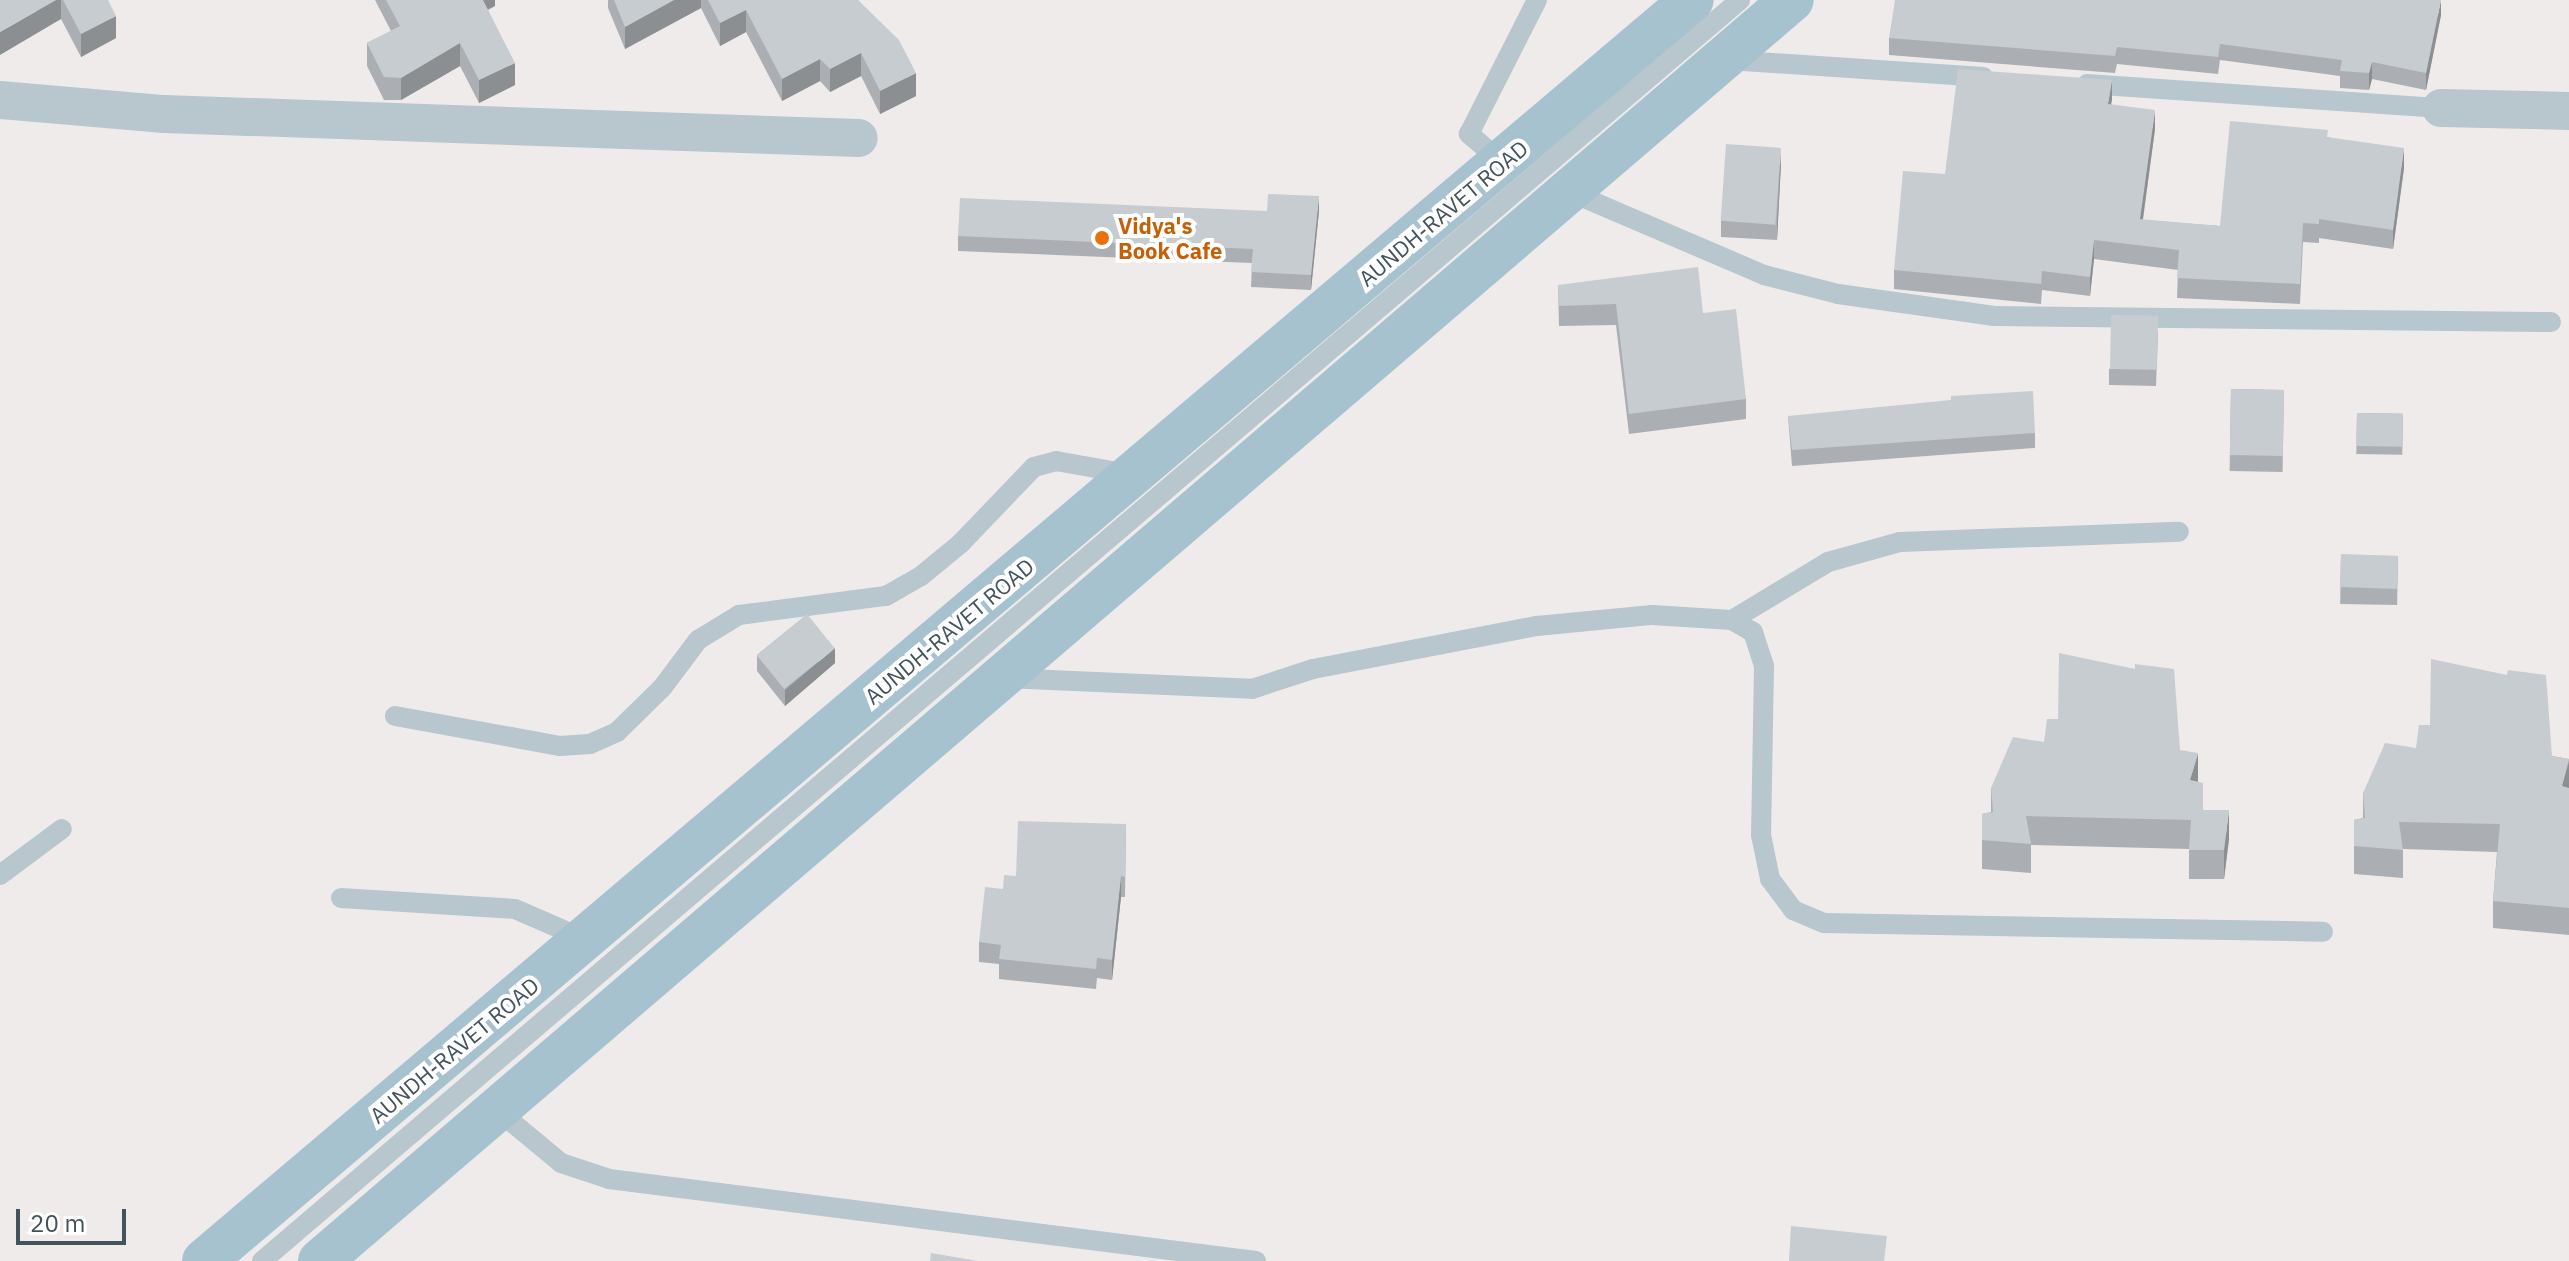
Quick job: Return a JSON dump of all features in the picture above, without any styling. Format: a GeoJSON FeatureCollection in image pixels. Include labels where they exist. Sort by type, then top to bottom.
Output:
{"type":"FeatureCollection","features":[{"type":"Feature","properties":{"kind":"main road","name":"AUNDH-RAVET ROAD"},"geometry":{"type":"LineString","coordinates":[[320,1261],[1001,678],[1534,178],[1692,0]]}},
{"type":"Feature","properties":{"kind":"main road","name":"AUNDH-RAVET ROAD"},"geometry":{"type":"LineString","coordinates":[[204,1261],[1133,475],[1534,178],[1724,59],[1792,0]]}},
{"type":"Feature","properties":{"kind":"street"},"geometry":{"type":"LineString","coordinates":[[0,100],[164,114],[859,138]]}},
{"type":"Feature","properties":{"kind":"street"},"geometry":{"type":"LineString","coordinates":[[2441,108],[2569,111]]}},
{"type":"Feature","properties":{"kind":"lane"},"geometry":{"type":"LineString","coordinates":[[1537,0],[1469,134],[1534,178],[1764,275],[1838,294],[1994,316],[2551,322]]}},
{"type":"Feature","properties":{"kind":"lane"},"geometry":{"type":"LineString","coordinates":[[262,1261],[1740,0]]}},
{"type":"Feature","properties":{"kind":"lane"},"geometry":{"type":"LineString","coordinates":[[1724,59],[2010,79]]}},
{"type":"Feature","properties":{"kind":"lane"},"geometry":{"type":"LineString","coordinates":[[2058,82],[2441,108]]}},
{"type":"Feature","properties":{"kind":"lane"},"geometry":{"type":"LineString","coordinates":[[395,716],[560,746],[590,744],[617,732],[662,688],[698,640],[739,615],[886,596],[921,576],[961,543],[1034,467],[1056,461],[1133,475]]}},
{"type":"Feature","properties":{"kind":"lane"},"geometry":{"type":"LineString","coordinates":[[1732,620],[1828,562],[1900,542],[2179,532]]}},
{"type":"Feature","properties":{"kind":"lane"},"geometry":{"type":"LineString","coordinates":[[1001,678],[1252,689],[1313,669],[1537,626],[1652,615],[1732,620],[1753,632],[1764,666],[1761,835],[1770,879],[1793,910],[1824,923],[2323,932]]}},
{"type":"Feature","properties":{"kind":"lane"},"geometry":{"type":"LineString","coordinates":[[0,875],[62,829]]}},
{"type":"Feature","properties":{"kind":"lane"},"geometry":{"type":"LineString","coordinates":[[341,898],[515,909],[584,939]]}},
{"type":"Feature","properties":{"kind":"lane"},"geometry":{"type":"LineString","coordinates":[[497,1110],[561,1163],[609,1179],[1256,1261]]}},
{"type":"Feature","properties":{"kind":"building"},"geometry":{"type":"Polygon","coordinates":[[[0,0],[56,0],[0,32],[0,0]]]}},
{"type":"Feature","properties":{"kind":"building"},"geometry":{"type":"Polygon","coordinates":[[[63,0],[108,0],[116,16],[81,34],[63,0]]]}},
{"type":"Feature","properties":{"kind":"building"},"geometry":{"type":"Polygon","coordinates":[[[386,0],[483,0],[515,63],[479,80],[460,43],[401,78],[384,77],[367,43],[400,26],[386,0]]]}},
{"type":"Feature","properties":{"kind":"building"},"geometry":{"type":"Polygon","coordinates":[[[614,0],[674,0],[625,27],[614,0]]]}},
{"type":"Feature","properties":{"kind":"building"},"geometry":{"type":"Polygon","coordinates":[[[708,0],[858,0],[899,40],[916,73],[880,91],[861,53],[830,69],[820,59],[782,79],[746,10],[720,23],[708,0]]]}},
{"type":"Feature","properties":{"kind":"building"},"geometry":{"type":"Polygon","coordinates":[[[1895,0],[2441,0],[2426,73],[2372,62],[2369,73],[2340,71],[2342,60],[2220,44],[2218,57],[2117,47],[2115,56],[1889,38],[1895,0]]]}},
{"type":"Feature","properties":{"kind":"building"},"geometry":{"type":"Polygon","coordinates":[[[1958,69],[2112,80],[2108,104],[2155,110],[2140,219],[2220,226],[2230,121],[2328,130],[2327,137],[2404,148],[2393,230],[2319,219],[2319,224],[2303,223],[2300,284],[2177,278],[2179,250],[2094,240],[2090,277],[2042,271],[2041,284],[1894,270],[1903,171],[1945,174],[1958,69]]]}},
{"type":"Feature","properties":{"kind":"building"},"geometry":{"type":"Polygon","coordinates":[[[1726,144],[1781,148],[1775,225],[1721,221],[1726,144]]]}},
{"type":"Feature","properties":{"kind":"building"},"geometry":{"type":"Polygon","coordinates":[[[1268,194],[1319,196],[1311,275],[1251,272],[1253,249],[958,236],[960,198],[1267,211],[1268,194]]]}},
{"type":"Feature","properties":{"kind":"building"},"geometry":{"type":"Polygon","coordinates":[[[1698,267],[1703,313],[1736,309],[1746,399],[1629,414],[1616,304],[1559,306],[1558,285],[1698,267]]]}},
{"type":"Feature","properties":{"kind":"building"},"geometry":{"type":"Polygon","coordinates":[[[2111,315],[2158,316],[2157,370],[2110,369],[2111,315]]]}},
{"type":"Feature","properties":{"kind":"building"},"geometry":{"type":"Polygon","coordinates":[[[2231,389],[2284,390],[2283,456],[2230,455],[2231,389]]]}},
{"type":"Feature","properties":{"kind":"building"},"geometry":{"type":"Polygon","coordinates":[[[2033,391],[2035,433],[1792,450],[1788,416],[1951,400],[1951,396],[2033,391]]]}},
{"type":"Feature","properties":{"kind":"building"},"geometry":{"type":"Polygon","coordinates":[[[2357,413],[2403,414],[2402,447],[2356,446],[2357,413]]]}},
{"type":"Feature","properties":{"kind":"building"},"geometry":{"type":"Polygon","coordinates":[[[2341,554],[2398,556],[2397,589],[2340,587],[2341,554]]]}},
{"type":"Feature","properties":{"kind":"building"},"geometry":{"type":"Polygon","coordinates":[[[807,614],[835,648],[784,689],[756,655],[807,614]]]}},
{"type":"Feature","properties":{"kind":"building"},"geometry":{"type":"Polygon","coordinates":[[[2059,653],[2135,669],[2135,664],[2174,669],[2180,750],[2198,753],[2190,780],[2203,783],[2203,810],[2229,810],[2224,850],[2189,850],[2191,820],[2026,816],[2031,844],[1982,840],[1982,814],[1993,812],[1991,788],[2013,737],[2044,742],[2047,719],[2058,719],[2059,653]]]}},
{"type":"Feature","properties":{"kind":"building"},"geometry":{"type":"Polygon","coordinates":[[[2431,659],[2507,675],[2508,670],[2546,675],[2552,756],[2569,759],[2562,786],[2569,788],[2569,908],[2493,901],[2500,824],[2399,822],[2403,850],[2354,846],[2354,820],[2365,818],[2363,793],[2385,743],[2416,748],[2419,725],[2430,725],[2431,659]]]}},
{"type":"Feature","properties":{"kind":"building"},"geometry":{"type":"Polygon","coordinates":[[[1018,821],[1126,824],[1125,877],[1121,876],[1112,960],[1097,958],[1096,969],[999,959],[1001,945],[979,942],[985,887],[1003,889],[1004,875],[1016,876],[1018,821]]]}},
{"type":"Feature","properties":{"kind":"building"},"geometry":{"type":"Polygon","coordinates":[[[1791,1226],[1887,1236],[1884,1261],[1789,1261],[1791,1226]]]}},
{"type":"Feature","properties":{"kind":"building"},"geometry":{"type":"Polygon","coordinates":[[[931,1253],[978,1261],[930,1261],[931,1253]]]}},
{"type":"Feature","properties":{"kind":"place","name":"Vidya's Book Cafe"},"geometry":{"type":"Point","coordinates":[1102,238]}}]}
